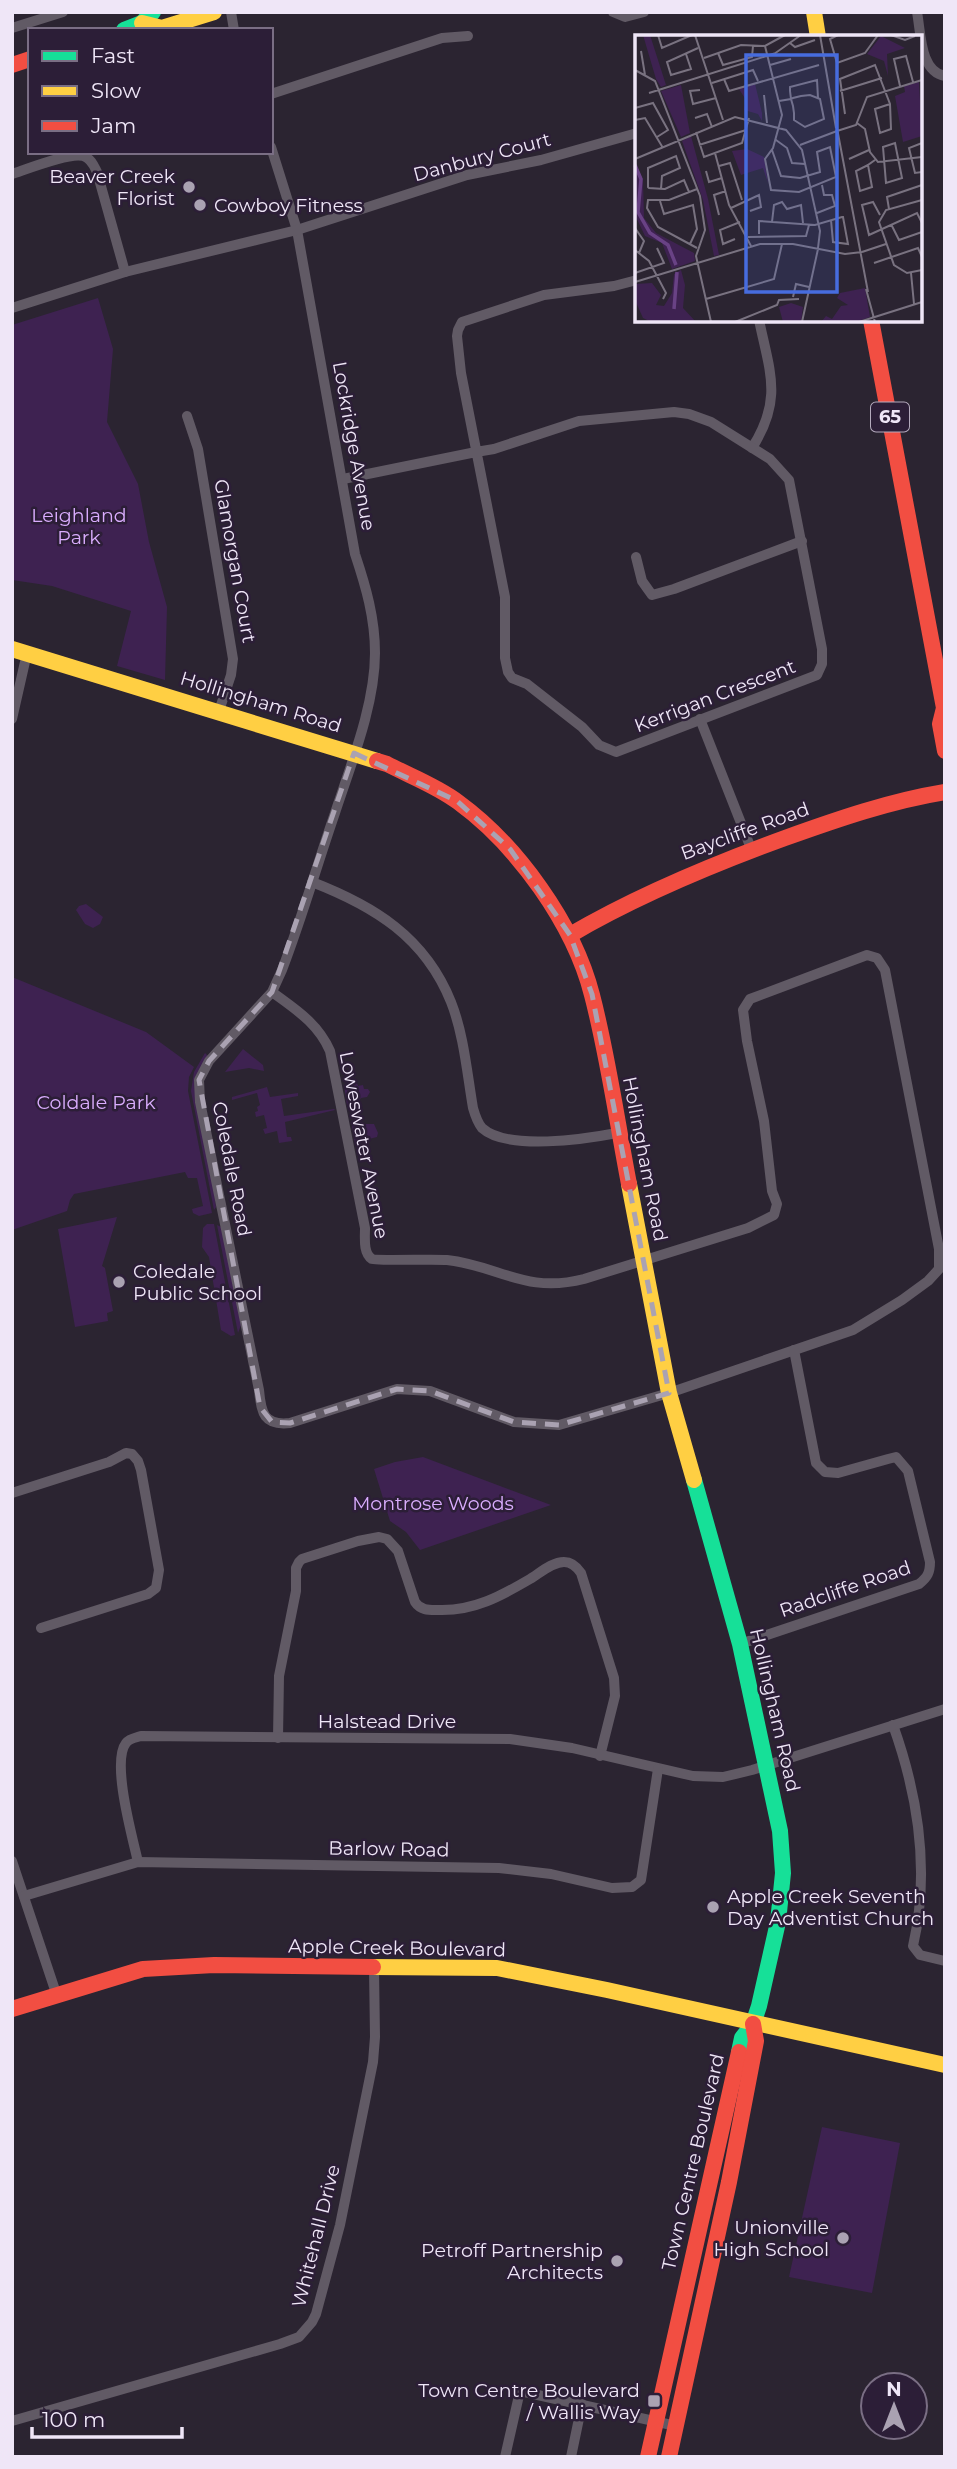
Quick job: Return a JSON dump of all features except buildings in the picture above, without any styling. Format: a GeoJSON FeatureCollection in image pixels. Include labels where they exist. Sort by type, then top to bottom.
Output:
{"type":"FeatureCollection","features":[{"type":"Feature","properties":{"kind":"main road"},"geometry":{"type":"LineString","coordinates":[[128,28],[148,18],[162,28],[214,12]]}},
{"type":"Feature","properties":{"kind":"main road"},"geometry":{"type":"LineString","coordinates":[[814,12],[818,35]]}},
{"type":"Feature","properties":{"kind":"main road","name":"65"},"geometry":{"type":"LineString","coordinates":[[872,322],[944,708],[940,724],[945,751]]}},
{"type":"Feature","properties":{"kind":"main road","name":"Hollingham Road"},"geometry":{"type":"LineString","coordinates":[[20,651],[387,764],[457,801],[488,827],[522,863],[570,935],[592,994],[669,1393],[740,1644],[780,1831],[782,1894],[773,1944],[753,2024]]}},
{"type":"Feature","properties":{"kind":"main road","name":"Baycliffe Road"},"geometry":{"type":"LineString","coordinates":[[570,935],[610,911],[677,879],[830,822],[945,792]]}},
{"type":"Feature","properties":{"kind":"main road","name":"Apple Creek Boulevard"},"geometry":{"type":"LineString","coordinates":[[12,2009],[143,1969],[214,1965],[497,1968],[945,2065]]}},
{"type":"Feature","properties":{"kind":"main road","name":"Town Centre Boulevard"},"geometry":{"type":"LineString","coordinates":[[648,2457],[742,2038],[753,2024]]}},
{"type":"Feature","properties":{"kind":"main road","name":"Town Centre Boulevard"},"geometry":{"type":"LineString","coordinates":[[668,2457],[726,2195],[756,2041],[753,2024]]}},
{"type":"Feature","properties":{"kind":"street"},"geometry":{"type":"LineString","coordinates":[[12,28],[63,12]]}},
{"type":"Feature","properties":{"kind":"street"},"geometry":{"type":"LineString","coordinates":[[613,12],[625,17],[644,12]]}},
{"type":"Feature","properties":{"kind":"street"},"geometry":{"type":"LineString","coordinates":[[917,12],[922,35]]}},
{"type":"Feature","properties":{"kind":"street"},"geometry":{"type":"LineString","coordinates":[[273,93],[442,38],[468,36]]}},
{"type":"Feature","properties":{"kind":"street"},"geometry":{"type":"LineString","coordinates":[[922,37],[928,66],[937,75],[945,76]]}},
{"type":"Feature","properties":{"kind":"street","name":"Danbury Court"},"geometry":{"type":"LineString","coordinates":[[12,308],[125,272],[297,230],[467,175],[541,160],[635,134]]}},
{"type":"Feature","properties":{"kind":"street","name":"Lockridge Avenue"},"geometry":{"type":"LineString","coordinates":[[273,153],[297,230],[355,554],[368,592],[374,626],[375,656],[370,695],[354,753]]}},
{"type":"Feature","properties":{"kind":"street"},"geometry":{"type":"LineString","coordinates":[[12,174],[71,155],[89,159],[97,172],[125,272]]}},
{"type":"Feature","properties":{"kind":"street"},"geometry":{"type":"LineString","coordinates":[[476,452],[457,343],[457,330],[462,322],[544,295],[614,286],[635,281]]}},
{"type":"Feature","properties":{"kind":"street"},"geometry":{"type":"LineString","coordinates":[[752,448],[768,420],[773,395],[760,322]]}},
{"type":"Feature","properties":{"kind":"street","name":"Kerrigan Crescent"},"geometry":{"type":"LineString","coordinates":[[343,479],[476,452],[494,449],[579,421],[674,412],[711,422],[770,459],[789,481],[822,649],[822,664],[817,675],[631,748],[611,752],[599,746],[582,727],[527,684],[512,678],[508,672],[505,658],[505,597],[476,452]]}},
{"type":"Feature","properties":{"kind":"street","name":"Glamorgan Court"},"geometry":{"type":"LineString","coordinates":[[187,416],[198,449],[233,659],[231,675],[219,711]]}},
{"type":"Feature","properties":{"kind":"street"},"geometry":{"type":"LineString","coordinates":[[636,557],[642,581],[652,595],[802,541]]}},
{"type":"Feature","properties":{"kind":"street"},"geometry":{"type":"LineString","coordinates":[[12,719],[20,651]]}},
{"type":"Feature","properties":{"kind":"street"},"geometry":{"type":"LineString","coordinates":[[700,719],[752,851]]}},
{"type":"Feature","properties":{"kind":"street","name":"Coledale Road"},"geometry":{"type":"LineString","coordinates":[[354,753],[293,941],[272,992],[209,1060],[202,1071],[199,1085],[200,1102],[259,1390],[260,1407],[266,1418],[272,1422],[290,1423],[376,1394],[406,1389],[430,1391],[514,1422],[559,1425],[669,1393]]}},
{"type":"Feature","properties":{"kind":"street"},"geometry":{"type":"LineString","coordinates":[[312,882],[375,911],[407,937],[435,969],[451,1002],[460,1032],[473,1108],[484,1129],[496,1135],[536,1142],[617,1133]]}},
{"type":"Feature","properties":{"kind":"street"},"geometry":{"type":"LineString","coordinates":[[642,1260],[748,1228],[774,1215],[777,1204],[772,1191],[764,1121],[743,1010],[750,999],[867,955],[877,958],[885,971],[939,1249],[939,1269],[919,1287],[853,1330],[669,1393]]}},
{"type":"Feature","properties":{"kind":"street","name":"Loweswater Avenue"},"geometry":{"type":"LineString","coordinates":[[272,992],[310,1021],[320,1032],[330,1051],[365,1228],[366,1251],[373,1260],[380,1262],[406,1258],[457,1261],[524,1282],[551,1284],[584,1279],[642,1260]]}},
{"type":"Feature","properties":{"kind":"street","name":"Radcliffe Road"},"geometry":{"type":"LineString","coordinates":[[740,1644],[919,1584],[930,1571],[908,1471],[900,1460],[896,1457],[838,1473],[825,1472],[816,1463],[794,1350]]}},
{"type":"Feature","properties":{"kind":"street"},"geometry":{"type":"LineString","coordinates":[[12,1493],[126,1454],[132,1454],[141,1470],[159,1570],[156,1588],[148,1594],[62,1619],[41,1628]]}},
{"type":"Feature","properties":{"kind":"street"},"geometry":{"type":"LineString","coordinates":[[278,1738],[279,1676],[296,1591],[296,1568],[302,1559],[379,1537],[396,1546],[415,1602],[418,1607],[427,1610],[471,1608],[503,1595],[551,1566],[565,1562],[577,1566],[614,1678],[615,1696],[600,1756]]}},
{"type":"Feature","properties":{"kind":"street","name":"Halstead Drive"},"geometry":{"type":"LineString","coordinates":[[138,1863],[127,1817],[121,1765],[124,1745],[130,1739],[141,1736],[510,1739],[563,1746],[693,1776],[723,1777],[945,1709]]}},
{"type":"Feature","properties":{"kind":"street"},"geometry":{"type":"LineString","coordinates":[[893,1724],[913,1792],[921,1853],[913,1946],[920,1955],[945,1961]]}},
{"type":"Feature","properties":{"kind":"street","name":"Barlow Road"},"geometry":{"type":"LineString","coordinates":[[24,1896],[138,1863],[499,1868],[551,1874],[626,1889],[638,1885],[641,1880],[658,1769]]}},
{"type":"Feature","properties":{"kind":"street"},"geometry":{"type":"LineString","coordinates":[[12,1861],[57,1996]]}},
{"type":"Feature","properties":{"kind":"street","name":"Whitehall Drive"},"geometry":{"type":"LineString","coordinates":[[12,2421],[280,2344],[299,2337],[312,2322],[340,2225],[373,2062],[374,1968]]}},
{"type":"Feature","properties":{"kind":"street"},"geometry":{"type":"LineString","coordinates":[[505,2457],[520,2391],[676,2426]]}},
{"type":"Feature","properties":{"kind":"street"},"geometry":{"type":"LineString","coordinates":[[571,2457],[582,2404]]}},
{"type":"Feature","properties":{"kind":"highlighted area"},"geometry":{"type":"Polygon","coordinates":[[[354,753],[457,801],[510,849],[570,935],[592,994],[669,1393],[559,1425],[514,1422],[430,1391],[397,1389],[290,1423],[272,1422],[260,1407],[199,1080],[209,1061],[272,992],[354,753]]]}},
{"type":"Feature","properties":{"kind":"green space","name":"Leighland Park"},"geometry":{"type":"Polygon","coordinates":[[[98,298],[113,349],[107,422],[138,484],[149,542],[167,607],[165,680],[117,666],[131,611],[52,586],[12,580],[12,325],[98,298]]]}},
{"type":"Feature","properties":{"kind":"green space"},"geometry":{"type":"Polygon","coordinates":[[[86,904],[103,917],[100,924],[93,928],[85,924],[76,910],[86,904]]]}},
{"type":"Feature","properties":{"kind":"green space","name":"Coldale Park"},"geometry":{"type":"Polygon","coordinates":[[[12,977],[146,1032],[194,1067],[189,1077],[188,1091],[212,1213],[199,1216],[193,1213],[192,1209],[203,1206],[197,1178],[188,1178],[185,1172],[74,1194],[67,1211],[12,1230],[12,977]]]}},
{"type":"Feature","properties":{"kind":"green space"},"geometry":{"type":"Polygon","coordinates":[[[243,1049],[263,1065],[264,1071],[249,1068],[225,1072],[243,1049]]]}},
{"type":"Feature","properties":{"kind":"green space"},"geometry":{"type":"Polygon","coordinates":[[[205,1053],[208,1056],[198,1073],[216,1207],[214,1210],[191,1091],[194,1072],[205,1053]]]}},
{"type":"Feature","properties":{"kind":"green space"},"geometry":{"type":"Polygon","coordinates":[[[357,1083],[370,1092],[357,1104],[347,1105],[344,1085],[357,1083]]]}},
{"type":"Feature","properties":{"kind":"green space"},"geometry":{"type":"Polygon","coordinates":[[[267,1087],[270,1097],[298,1093],[298,1096],[281,1099],[284,1116],[335,1110],[285,1122],[287,1137],[291,1137],[292,1141],[279,1143],[277,1131],[265,1134],[263,1129],[267,1128],[264,1115],[256,1117],[255,1112],[260,1105],[257,1093],[232,1100],[232,1097],[267,1087]]]}},
{"type":"Feature","properties":{"kind":"green space"},"geometry":{"type":"Polygon","coordinates":[[[374,1124],[377,1137],[355,1144],[352,1126],[374,1124]]]}},
{"type":"Feature","properties":{"kind":"green space"},"geometry":{"type":"Polygon","coordinates":[[[117,1217],[102,1266],[105,1268],[113,1311],[107,1313],[108,1321],[75,1327],[58,1229],[117,1217]]]}},
{"type":"Feature","properties":{"kind":"green space"},"geometry":{"type":"Polygon","coordinates":[[[207,1224],[214,1224],[235,1335],[231,1336],[221,1330],[209,1257],[202,1247],[203,1228],[207,1224]]]}},
{"type":"Feature","properties":{"kind":"green space"},"geometry":{"type":"Polygon","coordinates":[[[217,1225],[221,1227],[241,1325],[238,1333],[217,1225]]]}},
{"type":"Feature","properties":{"kind":"green space","name":"Montrose Woods"},"geometry":{"type":"Polygon","coordinates":[[[423,1457],[551,1505],[420,1550],[406,1532],[390,1521],[374,1469],[423,1457]]]}},
{"type":"Feature","properties":{"kind":"green space"},"geometry":{"type":"Polygon","coordinates":[[[822,2127],[900,2143],[872,2293],[789,2277],[822,2127]]]}},
{"type":"Feature","properties":{"kind":"traffic: fast"},"geometry":{"type":"LineString","coordinates":[[129,28],[142,23],[153,12]]}},
{"type":"Feature","properties":{"kind":"traffic: fast"},"geometry":{"type":"LineString","coordinates":[[694,1480],[740,1644],[780,1831],[783,1873],[778,1922],[759,2006],[753,2024],[742,2038],[739,2052]]}},
{"type":"Feature","properties":{"kind":"traffic: slow"},"geometry":{"type":"LineString","coordinates":[[142,23],[162,28],[214,12]]}},
{"type":"Feature","properties":{"kind":"traffic: slow"},"geometry":{"type":"LineString","coordinates":[[814,12],[818,35]]}},
{"type":"Feature","properties":{"kind":"traffic: slow"},"geometry":{"type":"LineString","coordinates":[[12,649],[377,761]]}},
{"type":"Feature","properties":{"kind":"traffic: slow"},"geometry":{"type":"LineString","coordinates":[[629,1184],[669,1393],[694,1480]]}},
{"type":"Feature","properties":{"kind":"traffic: slow"},"geometry":{"type":"LineString","coordinates":[[373,1967],[497,1968],[945,2065]]}},
{"type":"Feature","properties":{"kind":"traffic: jam"},"geometry":{"type":"LineString","coordinates":[[12,65],[28,60]]}},
{"type":"Feature","properties":{"kind":"traffic: jam"},"geometry":{"type":"LineString","coordinates":[[871,322],[944,708],[940,724],[945,751]]}},
{"type":"Feature","properties":{"kind":"traffic: jam"},"geometry":{"type":"LineString","coordinates":[[377,761],[441,791],[480,820],[522,863],[557,914],[572,941],[592,995],[608,1065],[629,1184]]}},
{"type":"Feature","properties":{"kind":"traffic: jam"},"geometry":{"type":"LineString","coordinates":[[570,935],[648,894],[757,848],[864,811],[945,792]]}},
{"type":"Feature","properties":{"kind":"traffic: jam"},"geometry":{"type":"LineString","coordinates":[[12,2009],[143,1969],[214,1965],[373,1967]]}},
{"type":"Feature","properties":{"kind":"traffic: jam"},"geometry":{"type":"LineString","coordinates":[[669,2457],[729,2182],[756,2041],[753,2024]]}},
{"type":"Feature","properties":{"kind":"traffic: jam"},"geometry":{"type":"LineString","coordinates":[[648,2457],[739,2052]]}},
{"type":"Feature","properties":{"kind":"place","name":"Beaver Creek Florist"},"geometry":{"type":"Point","coordinates":[189,187]}},
{"type":"Feature","properties":{"kind":"place","name":"Cowboy Fitness"},"geometry":{"type":"Point","coordinates":[200,205]}},
{"type":"Feature","properties":{"kind":"place","name":"Coledale Public School"},"geometry":{"type":"Point","coordinates":[119,1282]}},
{"type":"Feature","properties":{"kind":"place","name":"Apple Creek Seventh Day Adventist Church"},"geometry":{"type":"Point","coordinates":[713,1907]}},
{"type":"Feature","properties":{"kind":"place","name":"Unionville High School"},"geometry":{"type":"Point","coordinates":[843,2238]}},
{"type":"Feature","properties":{"kind":"place","name":"Petroff Partnership Architects"},"geometry":{"type":"Point","coordinates":[617,2261]}},
{"type":"Feature","properties":{"kind":"place","name":"Town Centre Boulevard / Wallis Way"},"geometry":{"type":"Point","coordinates":[654,2401]}}]}
